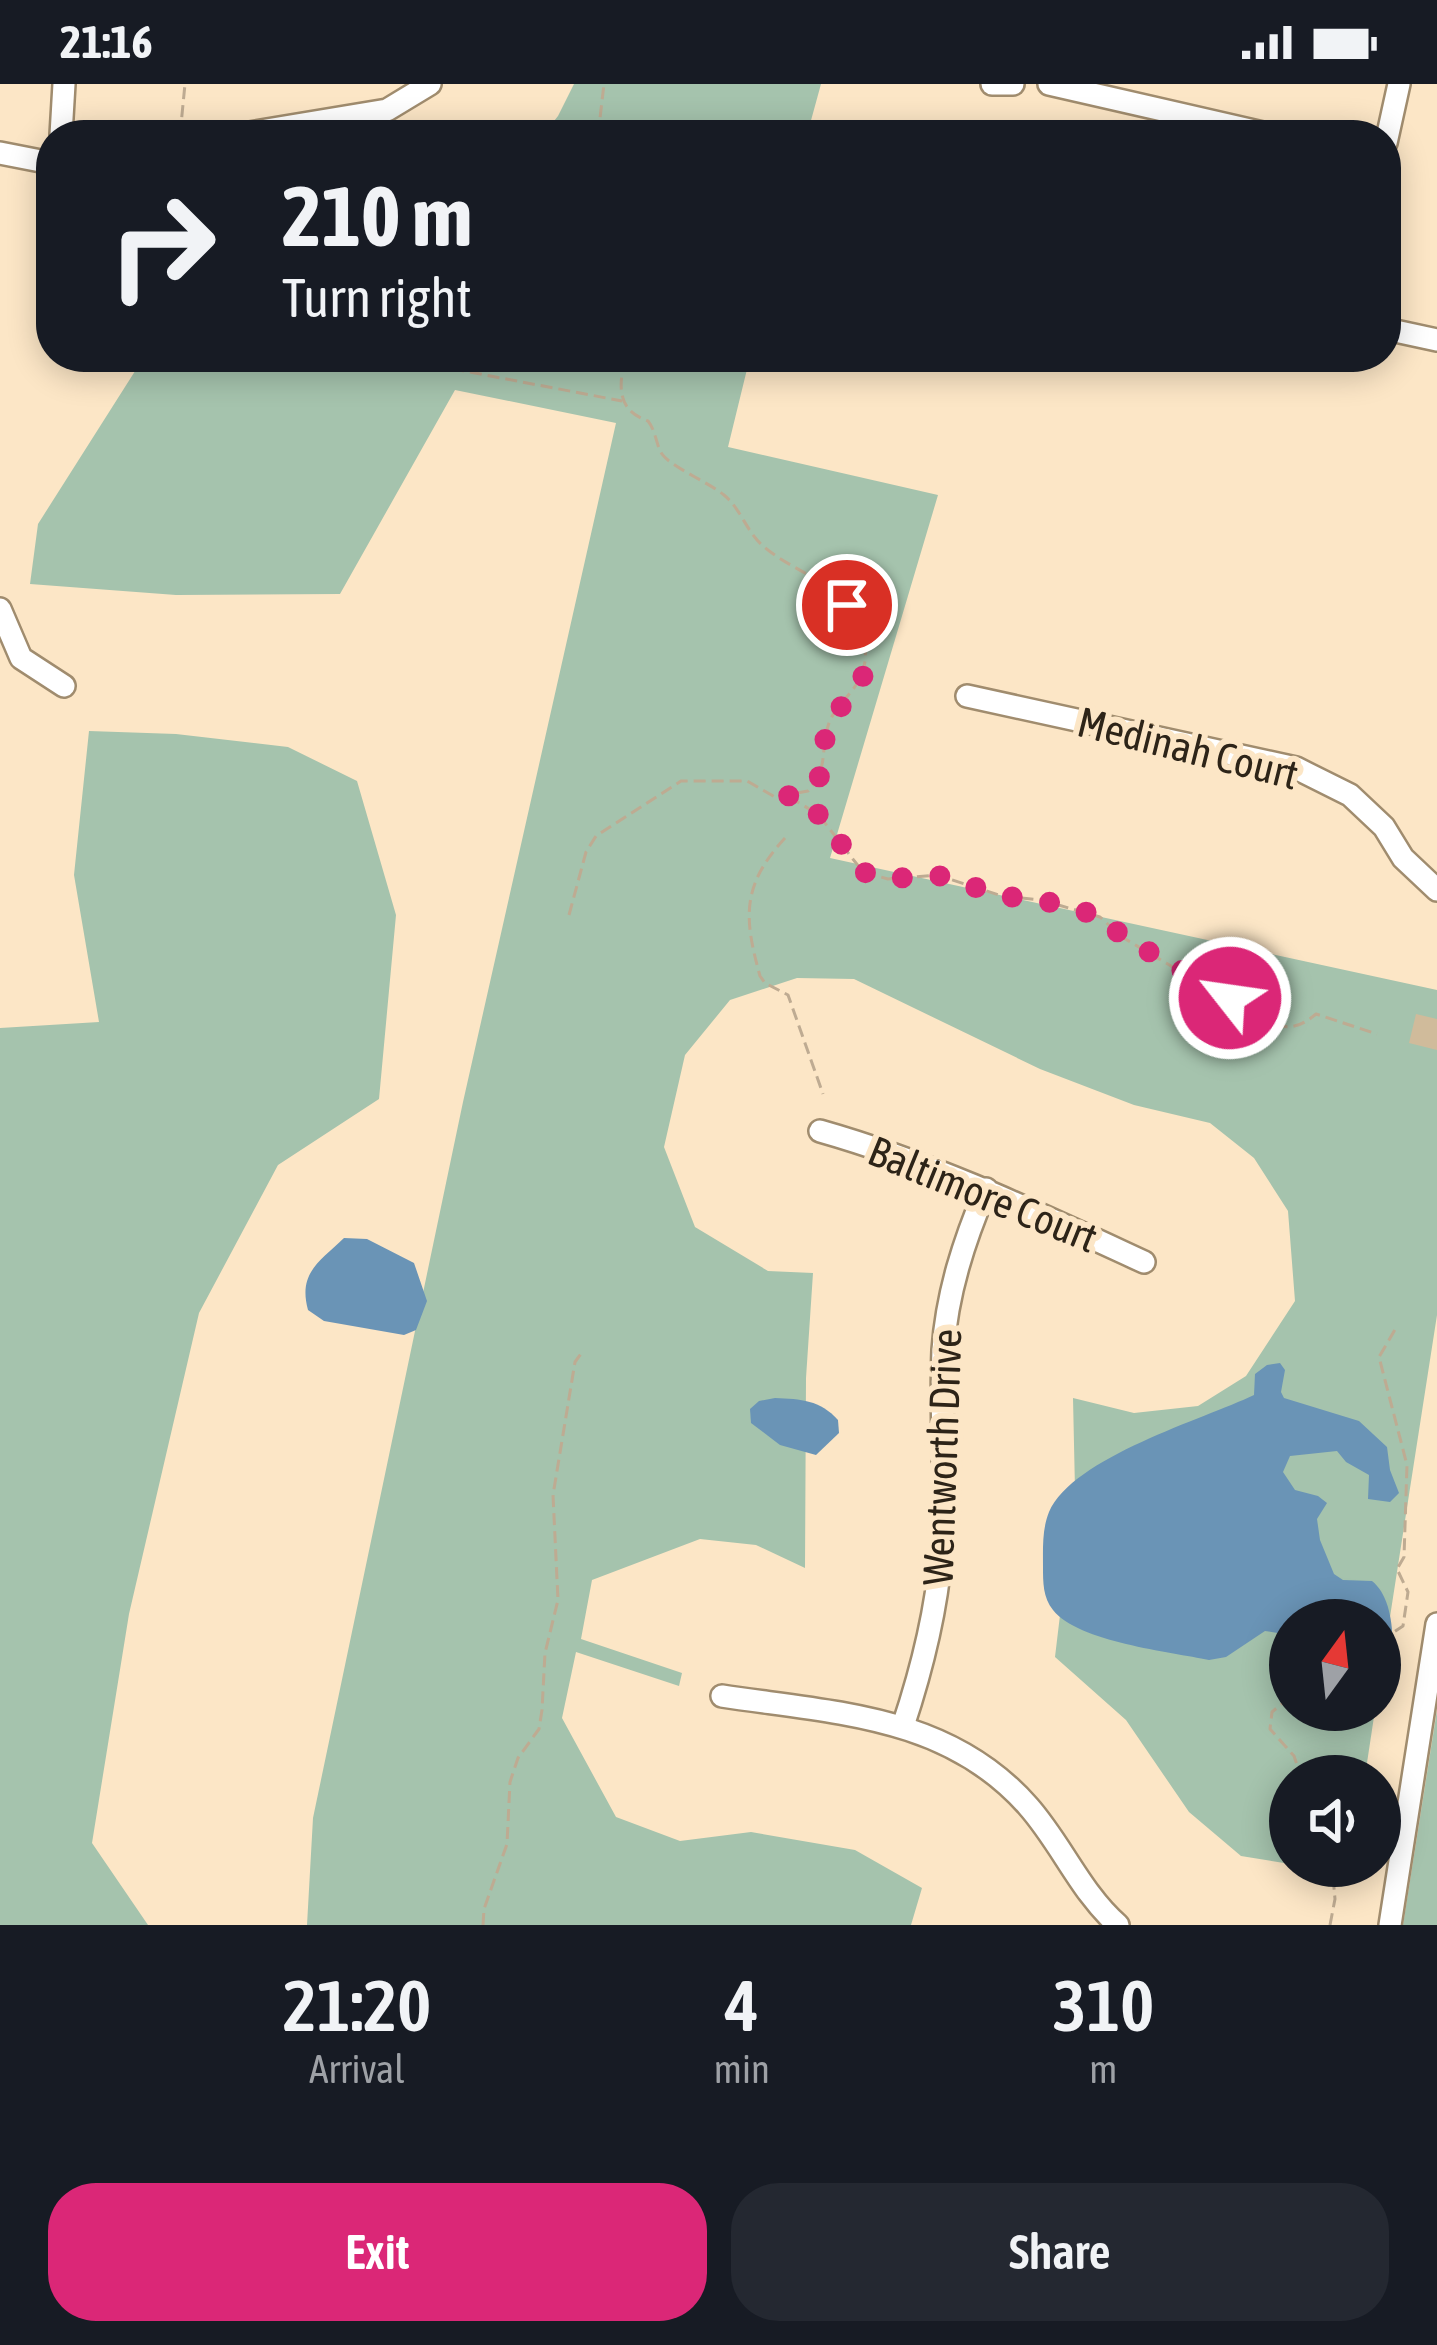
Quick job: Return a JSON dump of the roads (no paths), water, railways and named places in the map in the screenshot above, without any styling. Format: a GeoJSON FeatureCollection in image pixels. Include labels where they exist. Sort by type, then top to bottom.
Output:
{"type":"FeatureCollection","features":[{"type":"Feature","properties":{"kind":"street"},"geometry":{"type":"LineString","coordinates":[[62,120],[64,84]]}},
{"type":"Feature","properties":{"kind":"street"},"geometry":{"type":"LineString","coordinates":[[327,120],[387,110],[430,84]]}},
{"type":"Feature","properties":{"kind":"street"},"geometry":{"type":"LineString","coordinates":[[992,84],[1013,84]]}},
{"type":"Feature","properties":{"kind":"street"},"geometry":{"type":"LineString","coordinates":[[1049,84],[1206,120]]}},
{"type":"Feature","properties":{"kind":"street"},"geometry":{"type":"LineString","coordinates":[[1391,120],[1399,84]]}},
{"type":"Feature","properties":{"kind":"street"},"geometry":{"type":"LineString","coordinates":[[0,153],[36,161]]}},
{"type":"Feature","properties":{"kind":"street"},"geometry":{"type":"LineString","coordinates":[[1401,332],[1437,340]]}},
{"type":"Feature","properties":{"kind":"street"},"geometry":{"type":"LineString","coordinates":[[0,609],[21,658],[64,686]]}},
{"type":"Feature","properties":{"kind":"street","name":"Medinah Court"},"geometry":{"type":"LineString","coordinates":[[967,696],[1296,768],[1350,795],[1437,890]]}},
{"type":"Feature","properties":{"kind":"street","name":"Baltimore Court"},"geometry":{"type":"LineString","coordinates":[[820,1131],[907,1157],[1144,1262]]}},
{"type":"Feature","properties":{"kind":"street","name":"Wentworth Drive"},"geometry":{"type":"LineString","coordinates":[[903,1726],[936,1609],[949,1303],[967,1235],[986,1189]]}},
{"type":"Feature","properties":{"kind":"street"},"geometry":{"type":"LineString","coordinates":[[1390,1925],[1437,1624]]}},
{"type":"Feature","properties":{"kind":"street"},"geometry":{"type":"LineString","coordinates":[[722,1696],[903,1726],[938,1738],[984,1764],[1030,1808],[1112,1923]]}},
{"type":"Feature","properties":{"kind":"water"},"geometry":{"type":"Polygon","coordinates":[[[344,1238],[367,1239],[414,1263],[427,1301],[416,1330],[404,1335],[324,1321],[308,1310],[308,1277],[344,1238]]]}},
{"type":"Feature","properties":{"kind":"water"},"geometry":{"type":"Polygon","coordinates":[[[1280,1363],[1285,1370],[1284,1398],[1359,1421],[1387,1447],[1399,1493],[1390,1502],[1368,1499],[1369,1475],[1337,1451],[1290,1456],[1283,1472],[1295,1490],[1327,1503],[1317,1519],[1334,1574],[1343,1580],[1372,1581],[1384,1599],[1269,1599],[1269,1632],[1226,1657],[1209,1660],[1103,1638],[1065,1621],[1045,1595],[1043,1573],[1045,1525],[1063,1492],[1111,1457],[1254,1395],[1255,1374],[1280,1363]]]}},
{"type":"Feature","properties":{"kind":"water"},"geometry":{"type":"Polygon","coordinates":[[[775,1398],[824,1408],[838,1420],[839,1433],[816,1455],[780,1445],[751,1423],[750,1409],[759,1401],[775,1398]]]}}]}
